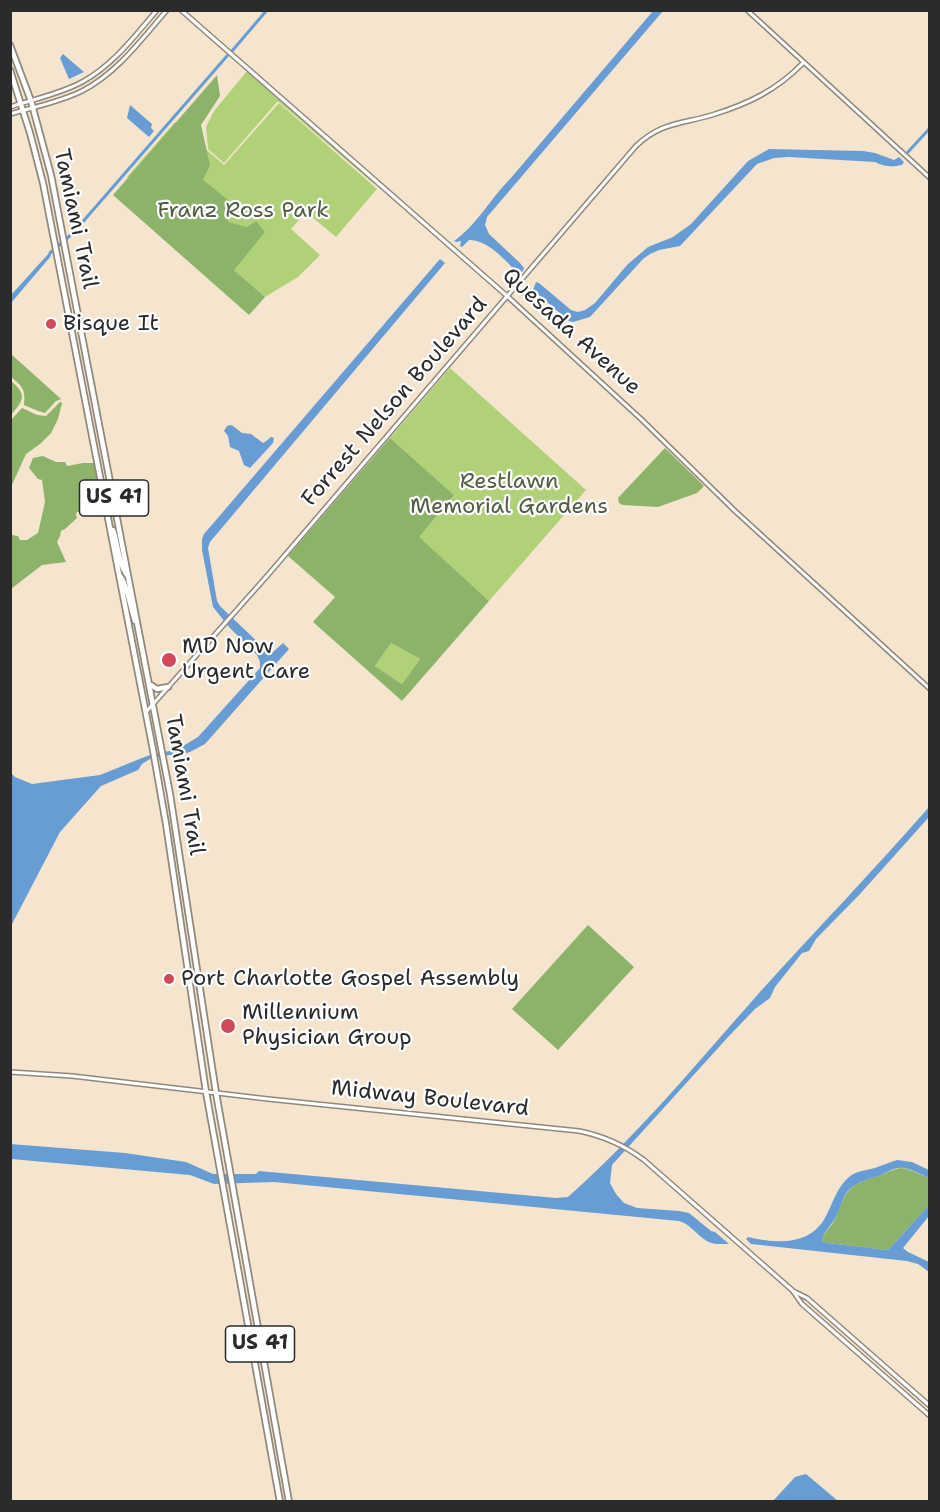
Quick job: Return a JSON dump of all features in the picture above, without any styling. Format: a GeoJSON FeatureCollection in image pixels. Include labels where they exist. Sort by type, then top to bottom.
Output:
{"type":"FeatureCollection","features":[{"type":"Feature","properties":{"kind":"main road","name":"Tamiami Trail"},"geometry":{"type":"LineString","coordinates":[[10,45],[31,100],[59,215],[141,638],[173,812],[216,1093],[289,1502]]}},
{"type":"Feature","properties":{"kind":"main road","name":"Tamiami Trail"},"geometry":{"type":"LineString","coordinates":[[10,70],[22,103],[43,183],[146,712],[159,781],[206,1092],[280,1502]]}},
{"type":"Feature","properties":{"kind":"main road"},"geometry":{"type":"LineString","coordinates":[[43,183],[55,197]]}},
{"type":"Feature","properties":{"kind":"main road"},"geometry":{"type":"LineString","coordinates":[[46,200],[51,201],[59,215]]}},
{"type":"Feature","properties":{"kind":"main road"},"geometry":{"type":"LineString","coordinates":[[72,331],[81,330]]}},
{"type":"Feature","properties":{"kind":"main road"},"geometry":{"type":"LineString","coordinates":[[109,519],[123,567],[129,576]]}},
{"type":"Feature","properties":{"kind":"main road"},"geometry":{"type":"LineString","coordinates":[[119,575],[125,583],[141,638]]}},
{"type":"Feature","properties":{"kind":"main road"},"geometry":{"type":"LineString","coordinates":[[150,685],[157,689],[168,687]]}},
{"type":"Feature","properties":{"kind":"main road"},"geometry":{"type":"LineString","coordinates":[[159,781],[170,794]]}},
{"type":"Feature","properties":{"kind":"main road"},"geometry":{"type":"LineString","coordinates":[[161,795],[168,801],[173,812]]}},
{"type":"Feature","properties":{"kind":"main road"},"geometry":{"type":"LineString","coordinates":[[273,1465],[285,1478]]}},
{"type":"Feature","properties":{"kind":"main road"},"geometry":{"type":"LineString","coordinates":[[276,1481],[288,1494]]}},
{"type":"Feature","properties":{"kind":"street"},"geometry":{"type":"LineString","coordinates":[[10,107],[75,86],[96,73],[124,49],[157,10]]}},
{"type":"Feature","properties":{"kind":"street"},"geometry":{"type":"LineString","coordinates":[[10,114],[62,99],[106,76],[130,53],[167,10]]}},
{"type":"Feature","properties":{"kind":"street","name":"Quesada Avenue"},"geometry":{"type":"LineString","coordinates":[[181,10],[507,296],[641,419],[735,511],[930,689]]}},
{"type":"Feature","properties":{"kind":"street"},"geometry":{"type":"LineString","coordinates":[[747,10],[930,178]]}},
{"type":"Feature","properties":{"kind":"street","name":"Forrest Nelson Boulevard"},"geometry":{"type":"LineString","coordinates":[[146,712],[224,625],[642,140],[664,126],[724,111],[759,97],[785,80],[803,63]]}},
{"type":"Feature","properties":{"kind":"street","name":"Midway Boulevard"},"geometry":{"type":"LineString","coordinates":[[10,1072],[72,1076],[579,1131],[597,1135],[619,1144],[644,1160],[792,1290],[802,1304],[930,1416]]}},
{"type":"Feature","properties":{"kind":"street","name":"Midway Boulevard"},"geometry":{"type":"LineString","coordinates":[[792,1290],[807,1298],[930,1406]]}},
{"type":"Feature","properties":{"kind":"green space"},"geometry":{"type":"Polygon","coordinates":[[[247,71],[375,183],[279,102],[224,163],[208,149],[206,127],[214,111],[247,71]]]}},
{"type":"Feature","properties":{"kind":"green space"},"geometry":{"type":"Polygon","coordinates":[[[217,75],[220,96],[201,125],[210,165],[203,180],[233,204],[228,222],[247,227],[256,221],[265,232],[234,270],[265,297],[249,315],[113,195],[217,75]]]}},
{"type":"Feature","properties":{"kind":"green space","name":"Franz Ross Park"},"geometry":{"type":"Polygon","coordinates":[[[279,103],[377,189],[336,237],[306,212],[291,229],[320,255],[298,277],[265,297],[127,177],[175,122],[224,165],[279,103]]]}},
{"type":"Feature","properties":{"kind":"green space"},"geometry":{"type":"Polygon","coordinates":[[[11,354],[61,399],[45,413],[24,405],[22,388],[11,377],[11,354]]]}},
{"type":"Feature","properties":{"kind":"green space","name":"Restlawn Memorial Gardens"},"geometry":{"type":"Polygon","coordinates":[[[450,368],[586,490],[489,601],[418,537],[454,495],[390,438],[450,368]]]}},
{"type":"Feature","properties":{"kind":"green space"},"geometry":{"type":"Polygon","coordinates":[[[11,381],[20,390],[22,398],[11,415],[11,381]]]}},
{"type":"Feature","properties":{"kind":"green space"},"geometry":{"type":"Polygon","coordinates":[[[60,402],[62,403],[58,419],[51,433],[26,454],[11,487],[11,420],[22,408],[37,415],[46,416],[60,402]]]}},
{"type":"Feature","properties":{"kind":"green space"},"geometry":{"type":"Polygon","coordinates":[[[390,438],[454,495],[419,537],[489,601],[402,701],[313,622],[335,597],[288,556],[390,438]],[[391,643],[375,666],[402,684],[420,659],[391,643]]]}},
{"type":"Feature","properties":{"kind":"green space"},"geometry":{"type":"Polygon","coordinates":[[[665,448],[704,486],[697,493],[658,507],[619,503],[618,498],[665,448]]]}},
{"type":"Feature","properties":{"kind":"green space"},"geometry":{"type":"Polygon","coordinates":[[[43,456],[56,462],[65,462],[67,466],[95,463],[103,507],[77,512],[77,518],[61,531],[57,542],[66,562],[42,565],[11,589],[11,518],[12,535],[18,536],[20,540],[27,540],[38,533],[45,502],[42,480],[38,479],[29,468],[33,458],[43,456]]]}},
{"type":"Feature","properties":{"kind":"green space"},"geometry":{"type":"Polygon","coordinates":[[[391,643],[420,659],[402,684],[375,666],[391,643]]]}},
{"type":"Feature","properties":{"kind":"green space"},"geometry":{"type":"Polygon","coordinates":[[[588,925],[634,967],[558,1050],[512,1009],[588,925]]]}},
{"type":"Feature","properties":{"kind":"green space"},"geometry":{"type":"Polygon","coordinates":[[[901,1168],[929,1178],[929,1205],[889,1249],[822,1241],[836,1218],[844,1197],[852,1187],[901,1168]]]}},
{"type":"Feature","properties":{"kind":"water"},"geometry":{"type":"Polygon","coordinates":[[[653,11],[663,11],[487,217],[485,225],[489,234],[520,263],[524,268],[523,271],[515,270],[494,250],[482,243],[469,240],[462,247],[460,246],[461,241],[454,241],[476,220],[653,11]]]}},
{"type":"Feature","properties":{"kind":"water"},"geometry":{"type":"Polygon","coordinates":[[[63,54],[84,72],[69,79],[60,58],[63,54]]]}},
{"type":"Feature","properties":{"kind":"water"},"geometry":{"type":"Polygon","coordinates":[[[130,105],[152,124],[151,128],[154,131],[149,137],[127,118],[130,105]]]}},
{"type":"Feature","properties":{"kind":"water"},"geometry":{"type":"Polygon","coordinates":[[[769,149],[863,151],[894,160],[899,157],[904,162],[902,165],[891,166],[875,162],[774,158],[757,164],[680,246],[659,250],[643,259],[590,317],[569,321],[533,290],[536,282],[539,283],[571,310],[578,312],[585,310],[595,303],[627,265],[648,247],[673,237],[691,224],[748,161],[769,149]]]}},
{"type":"Feature","properties":{"kind":"water"},"geometry":{"type":"Polygon","coordinates":[[[50,252],[51,256],[11,303],[11,295],[50,252]]]}},
{"type":"Feature","properties":{"kind":"water"},"geometry":{"type":"Polygon","coordinates":[[[440,259],[445,263],[210,542],[208,548],[217,601],[220,606],[265,649],[273,652],[283,643],[289,649],[205,744],[179,755],[150,759],[138,770],[101,786],[60,832],[11,926],[11,773],[32,784],[100,775],[147,756],[178,749],[198,737],[260,668],[257,655],[213,607],[202,550],[204,534],[440,259]]]}},
{"type":"Feature","properties":{"kind":"water"},"geometry":{"type":"Polygon","coordinates":[[[230,425],[242,433],[251,434],[263,443],[271,437],[274,438],[273,443],[250,468],[244,465],[239,451],[230,447],[228,436],[224,431],[230,425]]]}},
{"type":"Feature","properties":{"kind":"water"},"geometry":{"type":"Polygon","coordinates":[[[929,807],[929,817],[816,939],[809,951],[802,953],[775,987],[770,998],[755,1009],[729,1036],[612,1165],[610,1183],[624,1203],[637,1208],[689,1213],[729,1244],[710,1242],[679,1221],[274,1182],[214,1184],[190,1175],[11,1159],[10,1144],[125,1153],[186,1162],[213,1174],[256,1174],[259,1171],[556,1198],[568,1197],[619,1149],[929,807]]]}},
{"type":"Feature","properties":{"kind":"water"},"geometry":{"type":"Polygon","coordinates":[[[897,1160],[912,1162],[929,1170],[929,1178],[900,1168],[856,1184],[845,1195],[822,1241],[889,1249],[929,1205],[929,1216],[903,1248],[929,1262],[929,1272],[918,1264],[907,1261],[751,1244],[746,1239],[748,1237],[781,1241],[802,1238],[819,1226],[838,1190],[849,1177],[897,1160]]]}},
{"type":"Feature","properties":{"kind":"water"},"geometry":{"type":"Polygon","coordinates":[[[806,1474],[838,1501],[773,1501],[795,1477],[806,1474]]]}},
{"type":"Feature","properties":{"kind":"waterway"},"geometry":{"type":"LineString","coordinates":[[232,51],[267,10]]}},
{"type":"Feature","properties":{"kind":"waterway"},"geometry":{"type":"LineString","coordinates":[[50,253],[73,233],[227,56]]}},
{"type":"Feature","properties":{"kind":"waterway"},"geometry":{"type":"LineString","coordinates":[[908,152],[930,128]]}},
{"type":"Feature","properties":{"kind":"place","name":"Bisque It"},"geometry":{"type":"Point","coordinates":[51,324]}},
{"type":"Feature","properties":{"kind":"place","name":"MD Now Urgent Care"},"geometry":{"type":"Point","coordinates":[169,660]}},
{"type":"Feature","properties":{"kind":"place","name":"Port Charlotte Gospel Assembly"},"geometry":{"type":"Point","coordinates":[169,979]}},
{"type":"Feature","properties":{"kind":"place","name":"Millennium Physician Group"},"geometry":{"type":"Point","coordinates":[228,1026]}}]}
